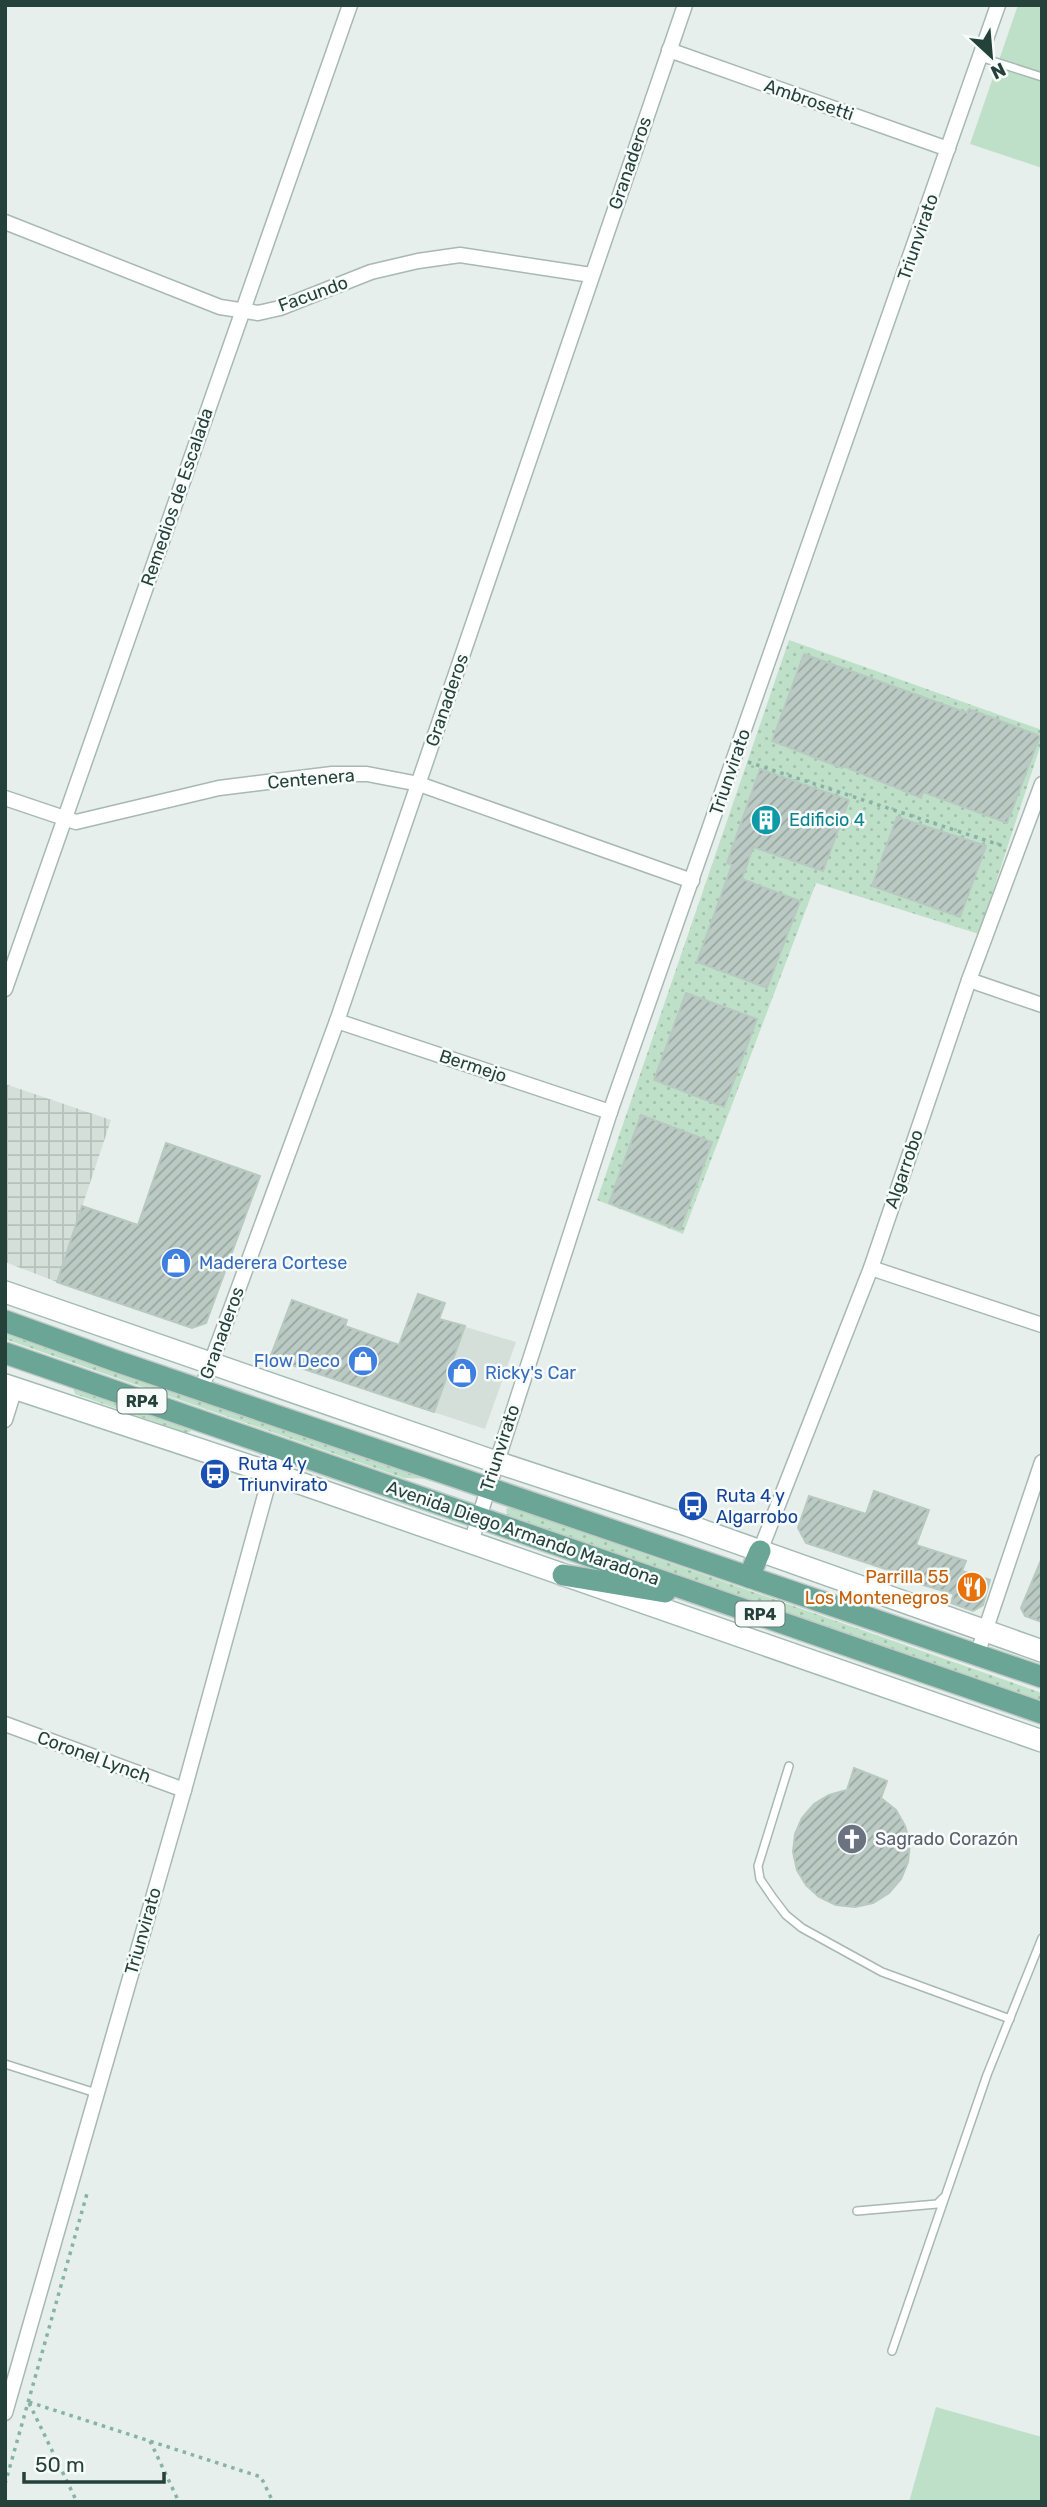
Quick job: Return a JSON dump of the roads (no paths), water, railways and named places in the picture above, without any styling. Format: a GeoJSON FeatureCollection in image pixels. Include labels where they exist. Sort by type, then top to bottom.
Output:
{"type":"FeatureCollection","features":[{"type":"Feature","properties":{"kind":"main road"},"geometry":{"type":"LineString","coordinates":[[5,1306],[116,1362]]}},
{"type":"Feature","properties":{"kind":"main road","name":"Avenida Diego Armando Maradona"},"geometry":{"type":"LineString","coordinates":[[5,1321],[116,1362],[1042,1677]]}},
{"type":"Feature","properties":{"kind":"main road","name":"Avenida Diego Armando Maradona"},"geometry":{"type":"LineString","coordinates":[[5,1353],[1042,1713]]}},
{"type":"Feature","properties":{"kind":"main road"},"geometry":{"type":"LineString","coordinates":[[234,1433],[244,1405]]}},
{"type":"Feature","properties":{"kind":"main road"},"geometry":{"type":"LineString","coordinates":[[749,1577],[760,1551]]}},
{"type":"Feature","properties":{"kind":"main road"},"geometry":{"type":"LineString","coordinates":[[564,1575],[723,1601]]}},
{"type":"Feature","properties":{"kind":"street","name":"Remedios de Escalada"},"geometry":{"type":"LineString","coordinates":[[5,989],[350,5]]}},
{"type":"Feature","properties":{"kind":"street","name":"Granaderos"},"geometry":{"type":"LineString","coordinates":[[201,1391],[337,1021],[685,5]]}},
{"type":"Feature","properties":{"kind":"street","name":"Triunvirato"},"geometry":{"type":"LineString","coordinates":[[471,1542],[610,1112],[998,5]]}},
{"type":"Feature","properties":{"kind":"street","name":"Ambrosetti"},"geometry":{"type":"LineString","coordinates":[[669,50],[948,149]]}},
{"type":"Feature","properties":{"kind":"street","name":"Facundo"},"geometry":{"type":"LineString","coordinates":[[5,222],[220,307],[242,312],[258,313],[279,308],[372,272],[460,255],[591,275]]}},
{"type":"Feature","properties":{"kind":"street","name":"Centenera"},"geometry":{"type":"LineString","coordinates":[[5,798],[63,820],[76,822],[219,788],[332,774],[367,774],[419,784],[692,881]]}},
{"type":"Feature","properties":{"kind":"street","name":"Algarrobo"},"geometry":{"type":"LineString","coordinates":[[760,1551],[871,1268],[969,980],[1042,784]]}},
{"type":"Feature","properties":{"kind":"street"},"geometry":{"type":"LineString","coordinates":[[969,980],[1042,1005]]}},
{"type":"Feature","properties":{"kind":"street","name":"Bermejo"},"geometry":{"type":"LineString","coordinates":[[337,1021],[610,1112]]}},
{"type":"Feature","properties":{"kind":"street"},"geometry":{"type":"LineString","coordinates":[[871,1268],[1042,1325]]}},
{"type":"Feature","properties":{"kind":"street"},"geometry":{"type":"LineString","coordinates":[[5,1292],[760,1551],[1042,1651]]}},
{"type":"Feature","properties":{"kind":"street"},"geometry":{"type":"LineString","coordinates":[[5,1420],[10,1387]]}},
{"type":"Feature","properties":{"kind":"street","name":"Avenida Diego Armando Maradona"},"geometry":{"type":"LineString","coordinates":[[10,1387],[271,1473],[1042,1741]]}},
{"type":"Feature","properties":{"kind":"street","name":"Triunvirato"},"geometry":{"type":"LineString","coordinates":[[5,2413],[184,1790],[278,1448]]}},
{"type":"Feature","properties":{"kind":"street"},"geometry":{"type":"LineString","coordinates":[[977,1655],[1042,1462]]}},
{"type":"Feature","properties":{"kind":"street","name":"Coronel Lynch"},"geometry":{"type":"LineString","coordinates":[[5,1724],[184,1790]]}},
{"type":"Feature","properties":{"kind":"lane"},"geometry":{"type":"LineString","coordinates":[[980,57],[1042,77]]}},
{"type":"Feature","properties":{"kind":"lane"},"geometry":{"type":"LineString","coordinates":[[789,1766],[758,1866],[760,1879],[786,1915],[802,1928],[882,1972],[1010,2020]]}},
{"type":"Feature","properties":{"kind":"lane"},"geometry":{"type":"LineString","coordinates":[[892,2351],[943,2198],[1042,1938]]}},
{"type":"Feature","properties":{"kind":"lane"},"geometry":{"type":"LineString","coordinates":[[5,2064],[96,2093]]}},
{"type":"Feature","properties":{"kind":"lane"},"geometry":{"type":"LineString","coordinates":[[857,2211],[937,2204],[943,2198]]}},
{"type":"Feature","properties":{"kind":"place","name":"Edificio 4"},"geometry":{"type":"Point","coordinates":[766,820]}},
{"type":"Feature","properties":{"kind":"place","name":"Maderera Cortese"},"geometry":{"type":"Point","coordinates":[176,1263]}},
{"type":"Feature","properties":{"kind":"place","name":"Flow Deco"},"geometry":{"type":"Point","coordinates":[363,1361]}},
{"type":"Feature","properties":{"kind":"place","name":"Ricky's Car"},"geometry":{"type":"Point","coordinates":[462,1373]}},
{"type":"Feature","properties":{"kind":"place","name":"Ruta 4 y Triunvirato"},"geometry":{"type":"Point","coordinates":[215,1474]}},
{"type":"Feature","properties":{"kind":"place","name":"Ruta 4 y Algarrobo"},"geometry":{"type":"Point","coordinates":[693,1506]}},
{"type":"Feature","properties":{"kind":"place","name":"Parrilla 55 Los Montenegros"},"geometry":{"type":"Point","coordinates":[972,1587]}},
{"type":"Feature","properties":{"kind":"place","name":"Sagrado Corazón"},"geometry":{"type":"Point","coordinates":[852,1839]}}]}
